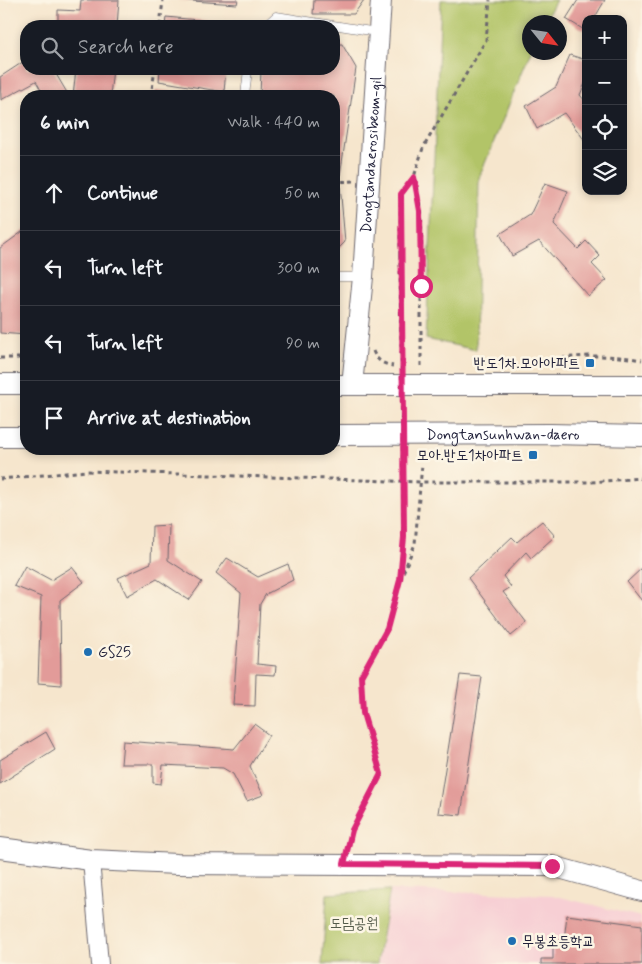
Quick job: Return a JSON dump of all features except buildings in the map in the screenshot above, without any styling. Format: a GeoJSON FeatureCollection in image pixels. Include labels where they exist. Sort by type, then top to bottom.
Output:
{"type":"FeatureCollection","features":[{"type":"Feature","properties":{"kind":"street","name":"Dongtandaerosibeom-gil"},"geometry":{"type":"LineString","coordinates":[[343,385],[363,277],[382,0]]}},
{"type":"Feature","properties":{"kind":"street"},"geometry":{"type":"LineString","coordinates":[[0,384],[20,384]]}},
{"type":"Feature","properties":{"kind":"street"},"geometry":{"type":"LineString","coordinates":[[343,385],[642,385]]}},
{"type":"Feature","properties":{"kind":"street","name":"Dongtansunhwan-daero"},"geometry":{"type":"LineString","coordinates":[[340,435],[550,434],[642,436]]}},
{"type":"Feature","properties":{"kind":"street"},"geometry":{"type":"LineString","coordinates":[[0,437],[20,437]]}},
{"type":"Feature","properties":{"kind":"street"},"geometry":{"type":"LineString","coordinates":[[0,848],[91,860],[177,864],[552,866],[642,891]]}},
{"type":"Feature","properties":{"kind":"street"},"geometry":{"type":"LineString","coordinates":[[91,860],[100,964]]}},
{"type":"Feature","properties":{"kind":"lane"},"geometry":{"type":"LineString","coordinates":[[272,20],[276,16],[302,20]]}},
{"type":"Feature","properties":{"kind":"lane"},"geometry":{"type":"LineString","coordinates":[[340,26],[379,32]]}},
{"type":"Feature","properties":{"kind":"lane"},"geometry":{"type":"LineString","coordinates":[[246,90],[247,75]]}},
{"type":"Feature","properties":{"kind":"lane"},"geometry":{"type":"LineString","coordinates":[[340,277],[363,277]]}},
{"type":"Feature","properties":{"kind":"path"},"geometry":{"type":"LineString","coordinates":[[161,20],[163,0]]}},
{"type":"Feature","properties":{"kind":"path"},"geometry":{"type":"LineString","coordinates":[[400,580],[404,537],[400,255],[401,194],[414,177],[423,148],[486,40],[490,0]]}},
{"type":"Feature","properties":{"kind":"path"},"geometry":{"type":"LineString","coordinates":[[152,90],[153,75]]}},
{"type":"Feature","properties":{"kind":"path"},"geometry":{"type":"LineString","coordinates":[[414,177],[420,211],[421,366]]}},
{"type":"Feature","properties":{"kind":"path"},"geometry":{"type":"LineString","coordinates":[[372,349],[376,358],[384,364],[430,366]]}},
{"type":"Feature","properties":{"kind":"path"},"geometry":{"type":"LineString","coordinates":[[512,366],[564,356],[621,356],[642,360]]}},
{"type":"Feature","properties":{"kind":"path"},"geometry":{"type":"LineString","coordinates":[[0,358],[20,358]]}},
{"type":"Feature","properties":{"kind":"path"},"geometry":{"type":"LineString","coordinates":[[344,864],[352,830],[381,774],[363,713],[361,676],[387,629],[400,580],[415,544],[422,464]]}},
{"type":"Feature","properties":{"kind":"path"},"geometry":{"type":"LineString","coordinates":[[0,479],[87,472],[421,482],[590,482],[642,478]]}},
{"type":"Feature","properties":{"kind":"shaded area","name":"무봉초등학교"},"geometry":{"type":"Polygon","coordinates":[[[390,890],[552,895],[641,917],[642,964],[377,964],[390,890]]]}},
{"type":"Feature","properties":{"kind":"green space"},"geometry":{"type":"Polygon","coordinates":[[[441,0],[556,0],[548,15],[522,15],[522,60],[527,60],[479,178],[476,350],[426,339],[441,0]]]}},
{"type":"Feature","properties":{"kind":"green space","name":"도담공원"},"geometry":{"type":"Polygon","coordinates":[[[390,890],[377,964],[322,964],[327,894],[390,890]]]}},
{"type":"Feature","properties":{"kind":"place","name":"반도1차.모아아파트"},"geometry":{"type":"Point","coordinates":[590,363]}},
{"type":"Feature","properties":{"kind":"place","name":"모아.반도1차아파트"},"geometry":{"type":"Point","coordinates":[533,455]}},
{"type":"Feature","properties":{"kind":"place","name":"GS25"},"geometry":{"type":"Point","coordinates":[88,652]}},
{"type":"Feature","properties":{"kind":"place","name":"무봉초등학교"},"geometry":{"type":"Point","coordinates":[512,941]}},
{"type":"Feature","properties":{"kind":"route"},"geometry":{"type":"LineString","coordinates":[[421,286],[420,211],[414,177],[401,194],[400,255],[404,537],[400,580],[387,629],[361,676],[363,713],[381,774],[352,830],[344,864],[552,866]]}}]}
